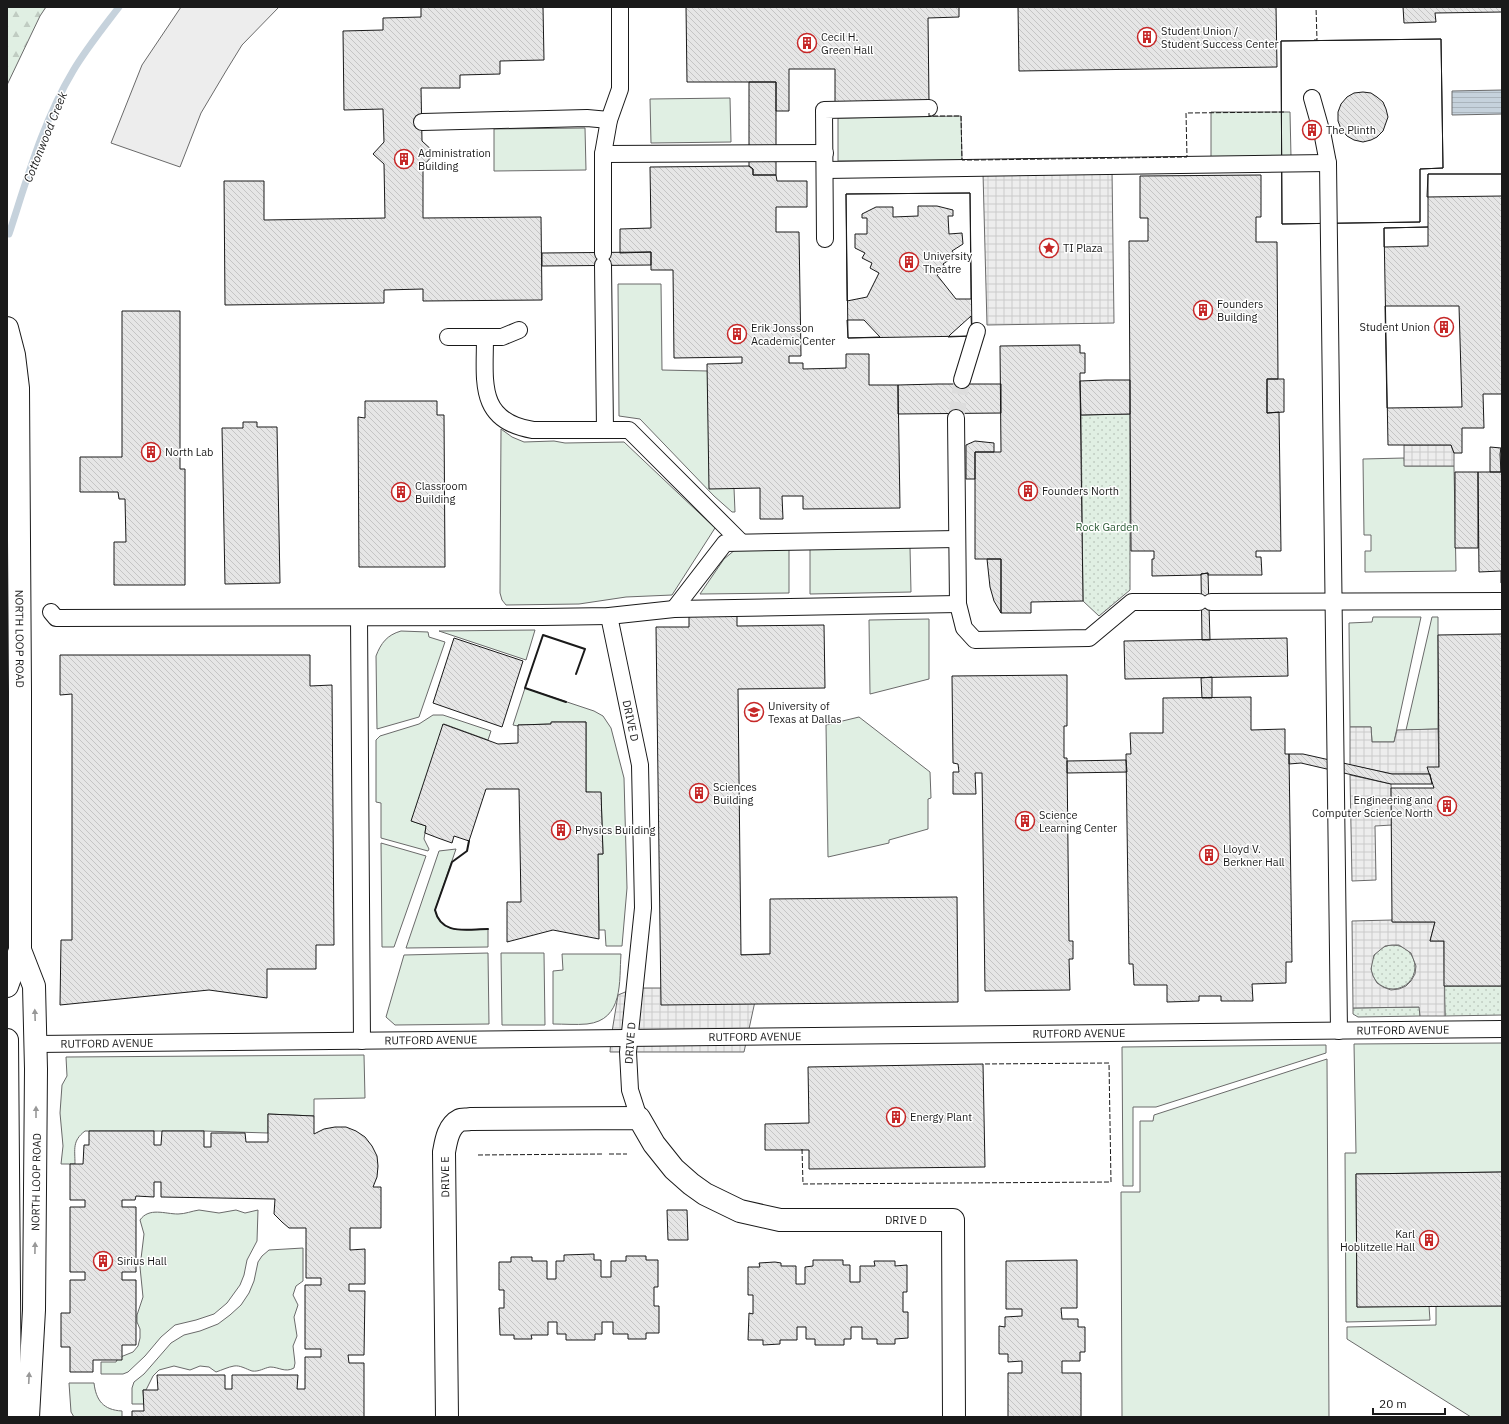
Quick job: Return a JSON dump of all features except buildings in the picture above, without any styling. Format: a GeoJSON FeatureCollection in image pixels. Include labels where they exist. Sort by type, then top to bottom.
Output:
{"type":"FeatureCollection","features":[{"type":"Feature","properties":{"kind":"street"},"geometry":{"type":"LineString","coordinates":[[605,430],[603,154],[609,120],[620,88],[620,7]]}},
{"type":"Feature","properties":{"kind":"street"},"geometry":{"type":"LineString","coordinates":[[1312,98],[1323,137],[1328,163],[1339,1031]]}},
{"type":"Feature","properties":{"kind":"street"},"geometry":{"type":"LineString","coordinates":[[826,239],[824,110],[929,108]]}},
{"type":"Feature","properties":{"kind":"street"},"geometry":{"type":"LineString","coordinates":[[422,122],[587,118],[609,120]]}},
{"type":"Feature","properties":{"kind":"street"},"geometry":{"type":"LineString","coordinates":[[603,154],[825,153]]}},
{"type":"Feature","properties":{"kind":"street"},"geometry":{"type":"LineString","coordinates":[[825,170],[1328,163]]}},
{"type":"Feature","properties":{"kind":"street","name":"NORTH LOOP ROAD"},"geometry":{"type":"LineString","coordinates":[[7,328],[14,355],[18,388],[20,683],[20,950],[7,986]]}},
{"type":"Feature","properties":{"kind":"street"},"geometry":{"type":"LineString","coordinates":[[448,337],[502,337],[519,330]]}},
{"type":"Feature","properties":{"kind":"street"},"geometry":{"type":"LineString","coordinates":[[962,380],[977,331]]}},
{"type":"Feature","properties":{"kind":"street"},"geometry":{"type":"LineString","coordinates":[[485,337],[485,380],[488,398],[496,414],[506,421],[522,428],[533,430],[630,430],[741,542]]}},
{"type":"Feature","properties":{"kind":"street"},"geometry":{"type":"LineString","coordinates":[[956,418],[956,540],[958,604],[964,628],[975,640],[1089,638],[1132,602],[1502,600]]}},
{"type":"Feature","properties":{"kind":"street"},"geometry":{"type":"LineString","coordinates":[[674,609],[725,542],[956,540]]}},
{"type":"Feature","properties":{"kind":"street"},"geometry":{"type":"LineString","coordinates":[[52,612],[56,618],[542,617],[609,616],[674,609],[958,604]]}},
{"type":"Feature","properties":{"kind":"street","name":"DRIVE D"},"geometry":{"type":"LineString","coordinates":[[609,616],[640,765],[643,908],[629,1038],[628,1076],[630,1090],[639,1118],[654,1144],[674,1169],[705,1194],[740,1211],[780,1220],[953,1220],[954,1417]]}},
{"type":"Feature","properties":{"kind":"street"},"geometry":{"type":"LineString","coordinates":[[359,618],[362,1041]]}},
{"type":"Feature","properties":{"kind":"street","name":"NORTH LOOP ROAD"},"geometry":{"type":"LineString","coordinates":[[20,950],[34,986],[36,1044],[34,1310],[28,1417]]}},
{"type":"Feature","properties":{"kind":"street","name":"RUTFORD AVENUE"},"geometry":{"type":"LineString","coordinates":[[7,1044],[1502,1029]]}},
{"type":"Feature","properties":{"kind":"street"},"geometry":{"type":"LineString","coordinates":[[7,1040],[10,1417]]}},
{"type":"Feature","properties":{"kind":"street","name":"DRIVE E"},"geometry":{"type":"LineString","coordinates":[[447,1417],[444,1152],[446,1138],[452,1127],[459,1120],[470,1119],[639,1118]]}},
{"type":"Feature","properties":{"kind":"green space"},"geometry":{"type":"Polygon","coordinates":[[[7,7],[46,7],[40,16],[7,85],[7,7]]]}},
{"type":"Feature","properties":{"kind":"green space"},"geometry":{"type":"Polygon","coordinates":[[[730,98],[731,142],[651,143],[650,99],[730,98]]]}},
{"type":"Feature","properties":{"kind":"green space"},"geometry":{"type":"Polygon","coordinates":[[[1211,112],[1290,112],[1291,157],[1211,157],[1211,112]]]}},
{"type":"Feature","properties":{"kind":"green space"},"geometry":{"type":"Polygon","coordinates":[[[961,116],[962,160],[838,161],[838,118],[961,116]]]}},
{"type":"Feature","properties":{"kind":"green space"},"geometry":{"type":"Polygon","coordinates":[[[585,128],[586,170],[494,171],[494,129],[585,128]]]}},
{"type":"Feature","properties":{"kind":"green space"},"geometry":{"type":"Polygon","coordinates":[[[618,284],[661,284],[662,370],[708,371],[734,488],[735,512],[732,512],[714,496],[640,419],[619,416],[618,284]]]}},
{"type":"Feature","properties":{"kind":"green space","name":"Rock Garden"},"geometry":{"type":"Polygon","coordinates":[[[1130,414],[1130,590],[1099,616],[1083,601],[1081,415],[1130,414]]]}},
{"type":"Feature","properties":{"kind":"green space"},"geometry":{"type":"Polygon","coordinates":[[[501,429],[512,437],[524,442],[624,442],[715,528],[672,595],[626,597],[579,604],[506,605],[502,600],[500,593],[501,429]]]}},
{"type":"Feature","properties":{"kind":"green space"},"geometry":{"type":"Polygon","coordinates":[[[1404,458],[1405,466],[1454,466],[1456,571],[1365,572],[1365,551],[1371,551],[1371,535],[1364,535],[1363,459],[1404,458]]]}},
{"type":"Feature","properties":{"kind":"green space"},"geometry":{"type":"Polygon","coordinates":[[[910,547],[911,592],[810,594],[810,549],[910,547]]]}},
{"type":"Feature","properties":{"kind":"green space"},"geometry":{"type":"Polygon","coordinates":[[[789,548],[789,593],[700,594],[724,559],[736,549],[789,548]]]}},
{"type":"Feature","properties":{"kind":"green space"},"geometry":{"type":"Polygon","coordinates":[[[1373,617],[1421,617],[1394,742],[1372,742],[1371,727],[1350,727],[1349,623],[1372,622],[1373,617]]]}},
{"type":"Feature","properties":{"kind":"green space"},"geometry":{"type":"Polygon","coordinates":[[[1432,617],[1438,617],[1438,729],[1406,730],[1432,617]]]}},
{"type":"Feature","properties":{"kind":"green space"},"geometry":{"type":"Polygon","coordinates":[[[929,619],[929,679],[870,694],[869,620],[929,619]]]}},
{"type":"Feature","properties":{"kind":"green space"},"geometry":{"type":"Polygon","coordinates":[[[535,630],[526,660],[439,631],[535,630]]]}},
{"type":"Feature","properties":{"kind":"green space"},"geometry":{"type":"Polygon","coordinates":[[[401,631],[428,632],[429,637],[445,642],[419,717],[377,729],[376,656],[380,647],[388,637],[401,631]]]}},
{"type":"Feature","properties":{"kind":"green space"},"geometry":{"type":"Polygon","coordinates":[[[525,688],[594,711],[603,716],[611,728],[624,778],[627,888],[622,946],[606,946],[605,930],[599,930],[598,854],[603,854],[601,793],[586,792],[586,722],[552,722],[551,724],[513,725],[525,688]]]}},
{"type":"Feature","properties":{"kind":"green space"},"geometry":{"type":"Polygon","coordinates":[[[433,715],[443,715],[491,731],[488,740],[444,724],[412,821],[426,826],[424,839],[429,849],[428,851],[381,838],[381,803],[376,802],[376,740],[380,736],[419,724],[433,715]]]}},
{"type":"Feature","properties":{"kind":"green space"},"geometry":{"type":"Polygon","coordinates":[[[859,717],[930,772],[931,798],[928,799],[928,829],[889,840],[889,843],[828,857],[826,725],[859,717]]]}},
{"type":"Feature","properties":{"kind":"green space"},"geometry":{"type":"Polygon","coordinates":[[[381,843],[426,856],[394,947],[382,947],[381,843]]]}},
{"type":"Feature","properties":{"kind":"green space"},"geometry":{"type":"Polygon","coordinates":[[[456,849],[435,910],[438,918],[443,924],[449,927],[464,930],[488,929],[488,947],[406,948],[439,851],[456,849]]]}},
{"type":"Feature","properties":{"kind":"green space"},"geometry":{"type":"Polygon","coordinates":[[[1389,945],[1397,945],[1402,946],[1409,951],[1414,958],[1414,976],[1409,983],[1402,988],[1389,989],[1381,986],[1374,979],[1371,971],[1371,963],[1374,955],[1381,948],[1389,945]]]}},
{"type":"Feature","properties":{"kind":"green space"},"geometry":{"type":"Polygon","coordinates":[[[488,953],[489,1024],[395,1025],[386,1017],[404,955],[488,953]]]}},
{"type":"Feature","properties":{"kind":"green space"},"geometry":{"type":"Polygon","coordinates":[[[501,953],[544,953],[545,1025],[502,1025],[501,953]]]}},
{"type":"Feature","properties":{"kind":"green space"},"geometry":{"type":"Polygon","coordinates":[[[562,954],[621,954],[617,998],[608,1015],[599,1021],[587,1024],[553,1024],[553,971],[563,970],[562,954]]]}},
{"type":"Feature","properties":{"kind":"green space"},"geometry":{"type":"Polygon","coordinates":[[[1444,986],[1502,986],[1502,1015],[1445,1016],[1444,986]]]}},
{"type":"Feature","properties":{"kind":"green space"},"geometry":{"type":"Polygon","coordinates":[[[1420,1007],[1420,1016],[1358,1017],[1353,1014],[1353,1008],[1420,1007]]]}},
{"type":"Feature","properties":{"kind":"green space"},"geometry":{"type":"Polygon","coordinates":[[[1502,1043],[1502,1172],[1356,1174],[1357,1307],[1429,1306],[1430,1320],[1346,1322],[1345,1153],[1356,1153],[1354,1044],[1502,1043]]]}},
{"type":"Feature","properties":{"kind":"green space"},"geometry":{"type":"Polygon","coordinates":[[[1326,1045],[1326,1053],[1156,1107],[1133,1107],[1133,1186],[1123,1186],[1122,1047],[1326,1045]]]}},
{"type":"Feature","properties":{"kind":"green space"},"geometry":{"type":"Polygon","coordinates":[[[364,1055],[365,1098],[314,1099],[314,1116],[268,1114],[268,1133],[204,1131],[85,1131],[76,1142],[75,1164],[61,1164],[63,1146],[60,1113],[62,1085],[67,1076],[66,1057],[364,1055]]]}},
{"type":"Feature","properties":{"kind":"green space"},"geometry":{"type":"Polygon","coordinates":[[[1327,1059],[1329,1417],[1122,1417],[1121,1192],[1140,1192],[1140,1121],[1153,1121],[1154,1115],[1327,1059]]]}},
{"type":"Feature","properties":{"kind":"green space"},"geometry":{"type":"Polygon","coordinates":[[[199,1210],[219,1213],[236,1210],[245,1213],[258,1210],[257,1241],[247,1260],[240,1285],[227,1303],[214,1314],[175,1325],[161,1337],[145,1356],[128,1372],[123,1374],[101,1374],[101,1362],[116,1362],[118,1358],[133,1352],[138,1346],[140,1329],[137,1322],[137,1315],[143,1297],[140,1267],[144,1234],[140,1220],[144,1216],[153,1212],[181,1214],[199,1210]]]}},
{"type":"Feature","properties":{"kind":"green space"},"geometry":{"type":"Polygon","coordinates":[[[303,1248],[303,1281],[296,1286],[293,1295],[298,1305],[294,1317],[297,1336],[293,1346],[295,1363],[294,1368],[285,1370],[270,1367],[252,1371],[236,1366],[216,1372],[209,1367],[200,1366],[190,1370],[174,1366],[159,1370],[153,1376],[146,1390],[143,1390],[144,1404],[132,1404],[132,1388],[134,1382],[144,1374],[171,1343],[184,1335],[218,1324],[241,1305],[249,1293],[254,1281],[258,1262],[262,1256],[269,1250],[303,1248]]]}},
{"type":"Feature","properties":{"kind":"green space"},"geometry":{"type":"Polygon","coordinates":[[[1436,1306],[1502,1306],[1502,1417],[1471,1417],[1347,1339],[1347,1327],[1436,1325],[1436,1306]]]}},
{"type":"Feature","properties":{"kind":"green space"},"geometry":{"type":"Polygon","coordinates":[[[69,1383],[94,1383],[99,1399],[102,1403],[110,1409],[122,1411],[122,1417],[74,1417],[71,1412],[69,1383]]]}},
{"type":"Feature","properties":{"kind":"shaded area"},"geometry":{"type":"Polygon","coordinates":[[[181,7],[279,7],[242,45],[201,113],[180,167],[111,143],[142,65],[181,7]]]}},
{"type":"Feature","properties":{"kind":"shaded area"},"geometry":{"type":"Polygon","coordinates":[[[1502,90],[1502,114],[1452,115],[1452,91],[1502,90]]]}},
{"type":"Feature","properties":{"kind":"shaded area","name":"TI Plaza"},"geometry":{"type":"Polygon","coordinates":[[[1112,170],[1114,323],[987,325],[983,173],[1112,170]]]}},
{"type":"Feature","properties":{"kind":"shaded area"},"geometry":{"type":"Polygon","coordinates":[[[1404,445],[1451,445],[1454,453],[1454,466],[1404,466],[1404,445]]]}},
{"type":"Feature","properties":{"kind":"shaded area"},"geometry":{"type":"Polygon","coordinates":[[[1350,727],[1371,727],[1372,742],[1394,742],[1397,730],[1438,729],[1439,767],[1430,774],[1392,774],[1350,765],[1350,727]]]}},
{"type":"Feature","properties":{"kind":"shaded area"},"geometry":{"type":"Polygon","coordinates":[[[1350,775],[1391,784],[1392,825],[1375,826],[1376,880],[1352,881],[1350,775]]]}},
{"type":"Feature","properties":{"kind":"shaded area"},"geometry":{"type":"Polygon","coordinates":[[[1392,920],[1393,922],[1435,922],[1430,941],[1444,941],[1445,1016],[1420,1016],[1419,1007],[1353,1008],[1352,921],[1392,920]],[[1399,945],[1385,946],[1374,955],[1371,969],[1377,983],[1391,990],[1406,986],[1415,974],[1416,966],[1411,953],[1399,945]]]}},
{"type":"Feature","properties":{"kind":"shaded area"},"geometry":{"type":"Polygon","coordinates":[[[770,954],[762,969],[744,1052],[610,1052],[618,995],[635,988],[660,988],[687,983],[722,955],[770,954]]]}},
{"type":"Feature","properties":{"kind":"waterway","name":"Cottonwood Creek"},"geometry":{"type":"LineString","coordinates":[[9,234],[36,151],[62,90],[83,55],[119,7]]}},
{"type":"Feature","properties":{"kind":"tunnel"},"geometry":{"type":"LineString","coordinates":[[956,418],[962,380]]}},
{"type":"Feature","properties":{"kind":"fence"},"geometry":{"type":"LineString","coordinates":[[1314,40],[1317,40],[1316,7]]}},
{"type":"Feature","properties":{"kind":"fence"},"geometry":{"type":"LineString","coordinates":[[929,113],[929,116],[961,116],[962,160],[977,160],[1187,157],[1186,113],[1284,112]]}},
{"type":"Feature","properties":{"kind":"fence"},"geometry":{"type":"LineString","coordinates":[[802,1149],[803,1184],[1111,1182],[1109,1063],[983,1064]]}},
{"type":"Feature","properties":{"kind":"fence"},"geometry":{"type":"LineString","coordinates":[[478,1155],[603,1154]]}},
{"type":"Feature","properties":{"kind":"fence"},"geometry":{"type":"LineString","coordinates":[[609,1154],[627,1154]]}},
{"type":"Feature","properties":{"kind":"wall"},"geometry":{"type":"LineString","coordinates":[[566,702],[525,688],[543,635],[585,649],[576,674]]}},
{"type":"Feature","properties":{"kind":"wall"},"geometry":{"type":"LineString","coordinates":[[469,841],[467,851],[452,862],[435,910],[438,918],[443,924],[449,927],[464,930],[488,929]]}},
{"type":"Feature","properties":{"kind":"place","name":"Student Union / Student Success Center"},"geometry":{"type":"Point","coordinates":[1147,37]}},
{"type":"Feature","properties":{"kind":"place","name":"Cecil H. Green Hall"},"geometry":{"type":"Point","coordinates":[807,43]}},
{"type":"Feature","properties":{"kind":"place","name":"The Plinth"},"geometry":{"type":"Point","coordinates":[1312,130]}},
{"type":"Feature","properties":{"kind":"place","name":"Administration Building"},"geometry":{"type":"Point","coordinates":[404,159]}},
{"type":"Feature","properties":{"kind":"place","name":"TI Plaza"},"geometry":{"type":"Point","coordinates":[1049,248]}},
{"type":"Feature","properties":{"kind":"place","name":"University Theatre"},"geometry":{"type":"Point","coordinates":[909,262]}},
{"type":"Feature","properties":{"kind":"place","name":"Founders Building"},"geometry":{"type":"Point","coordinates":[1203,310]}},
{"type":"Feature","properties":{"kind":"place","name":"Student Union"},"geometry":{"type":"Point","coordinates":[1444,327]}},
{"type":"Feature","properties":{"kind":"place","name":"Erik Jonsson Academic Center"},"geometry":{"type":"Point","coordinates":[737,334]}},
{"type":"Feature","properties":{"kind":"place","name":"North Lab"},"geometry":{"type":"Point","coordinates":[151,452]}},
{"type":"Feature","properties":{"kind":"place","name":"Founders North"},"geometry":{"type":"Point","coordinates":[1028,491]}},
{"type":"Feature","properties":{"kind":"place","name":"Classroom Building"},"geometry":{"type":"Point","coordinates":[401,492]}},
{"type":"Feature","properties":{"kind":"place","name":"University of Texas at Dallas"},"geometry":{"type":"Point","coordinates":[754,712]}},
{"type":"Feature","properties":{"kind":"place","name":"Sciences Building"},"geometry":{"type":"Point","coordinates":[699,793]}},
{"type":"Feature","properties":{"kind":"place","name":"Engineering and Computer Science North"},"geometry":{"type":"Point","coordinates":[1447,806]}},
{"type":"Feature","properties":{"kind":"place","name":"Science Learning Center"},"geometry":{"type":"Point","coordinates":[1025,821]}},
{"type":"Feature","properties":{"kind":"place","name":"Physics Building"},"geometry":{"type":"Point","coordinates":[561,830]}},
{"type":"Feature","properties":{"kind":"place","name":"Lloyd V. Berkner Hall"},"geometry":{"type":"Point","coordinates":[1209,855]}},
{"type":"Feature","properties":{"kind":"place","name":"Energy Plant"},"geometry":{"type":"Point","coordinates":[896,1117]}},
{"type":"Feature","properties":{"kind":"place","name":"Karl Hoblitzelle Hall"},"geometry":{"type":"Point","coordinates":[1429,1240]}},
{"type":"Feature","properties":{"kind":"place","name":"Sirius Hall"},"geometry":{"type":"Point","coordinates":[103,1261]}}]}
